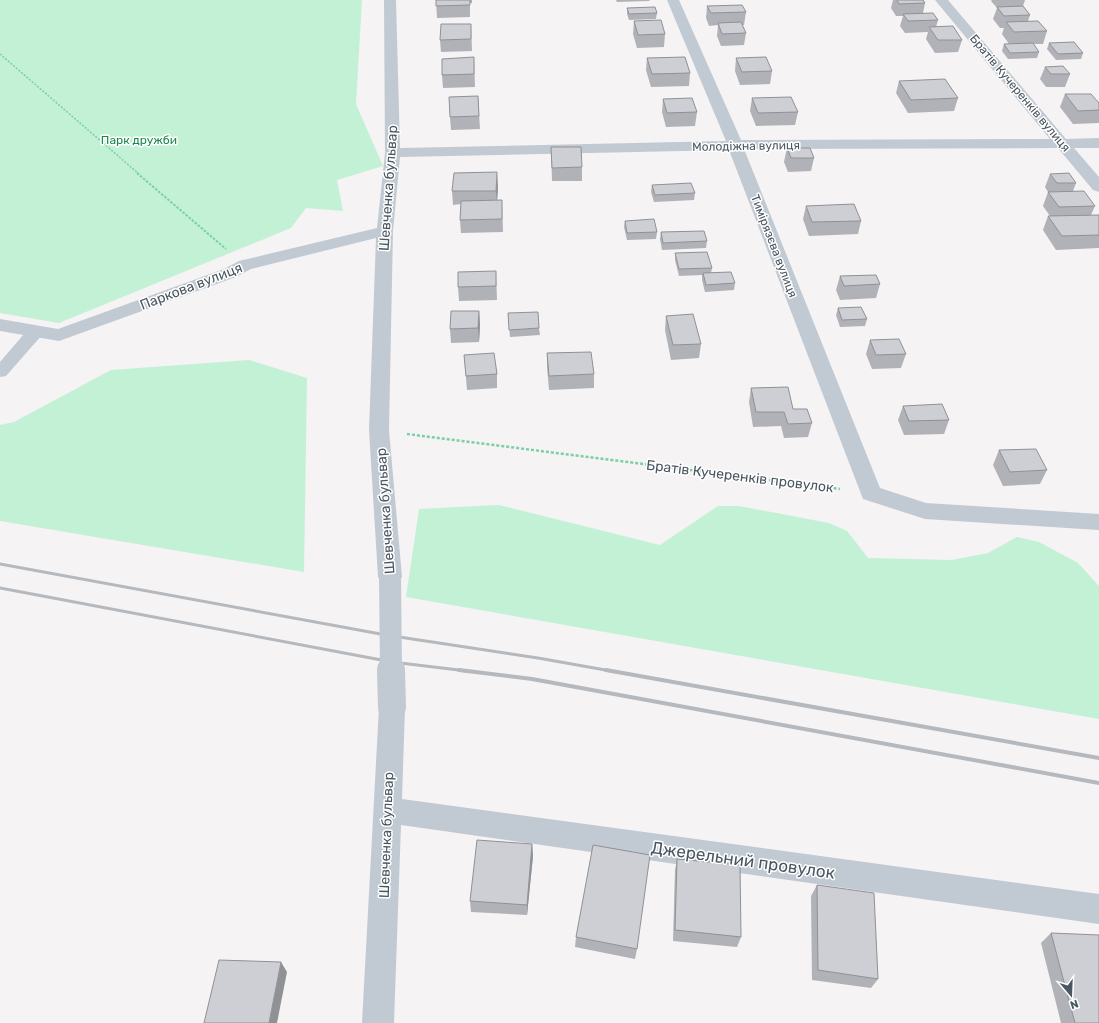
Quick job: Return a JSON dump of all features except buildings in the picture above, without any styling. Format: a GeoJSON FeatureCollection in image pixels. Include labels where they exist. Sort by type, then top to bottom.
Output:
{"type":"FeatureCollection","features":[{"type":"Feature","properties":{"kind":"street","name":"Шевченка бульвар"},"geometry":{"type":"LineString","coordinates":[[378,1023],[392,707],[390,578],[379,430],[385,231],[393,153],[390,0]]}},
{"type":"Feature","properties":{"kind":"street","name":"Тимірязєва вулиця"},"geometry":{"type":"LineString","coordinates":[[673,0],[735,145],[871,493]]}},
{"type":"Feature","properties":{"kind":"street","name":"Братів Кучеренків вулиця"},"geometry":{"type":"LineString","coordinates":[[941,0],[1099,187]]}},
{"type":"Feature","properties":{"kind":"street","name":"Молодіжна вулиця"},"geometry":{"type":"LineString","coordinates":[[393,153],[735,145],[1099,143]]}},
{"type":"Feature","properties":{"kind":"street","name":"Паркова вулиця"},"geometry":{"type":"LineString","coordinates":[[0,325],[59,335],[230,273],[245,264],[385,231]]}},
{"type":"Feature","properties":{"kind":"street"},"geometry":{"type":"LineString","coordinates":[[871,493],[925,511],[1099,522]]}},
{"type":"Feature","properties":{"kind":"street","name":"Джерельний провулок"},"geometry":{"type":"LineString","coordinates":[[387,810],[1099,909]]}},
{"type":"Feature","properties":{"kind":"lane"},"geometry":{"type":"LineString","coordinates":[[0,372],[36,331]]}},
{"type":"Feature","properties":{"kind":"path"},"geometry":{"type":"LineString","coordinates":[[0,54],[245,264]]}},
{"type":"Feature","properties":{"kind":"path","name":"Братів Кучеренків провулок"},"geometry":{"type":"LineString","coordinates":[[379,430],[871,493]]}},
{"type":"Feature","properties":{"kind":"green space","name":"Парк дружби"},"geometry":{"type":"Polygon","coordinates":[[[0,0],[362,0],[356,104],[383,166],[337,180],[343,211],[306,208],[291,228],[59,323],[0,313],[0,0]]]}},
{"type":"Feature","properties":{"kind":"green space"},"geometry":{"type":"Polygon","coordinates":[[[249,360],[307,378],[304,572],[0,521],[0,425],[14,422],[111,370],[249,360]]]}},
{"type":"Feature","properties":{"kind":"green space"},"geometry":{"type":"Polygon","coordinates":[[[499,505],[660,545],[718,506],[739,506],[829,523],[847,531],[868,558],[952,560],[988,553],[1017,537],[1039,542],[1078,563],[1099,586],[1099,719],[406,597],[419,509],[499,505]]]}},
{"type":"Feature","properties":{"kind":"railway"},"geometry":{"type":"LineString","coordinates":[[0,564],[386,635],[538,658],[611,671]]}},
{"type":"Feature","properties":{"kind":"railway"},"geometry":{"type":"LineString","coordinates":[[0,588],[392,662],[467,671]]}},
{"type":"Feature","properties":{"kind":"railway"},"geometry":{"type":"LineString","coordinates":[[459,670],[532,679],[1099,783]]}},
{"type":"Feature","properties":{"kind":"railway"},"geometry":{"type":"LineString","coordinates":[[606,670],[1099,758]]}}]}
